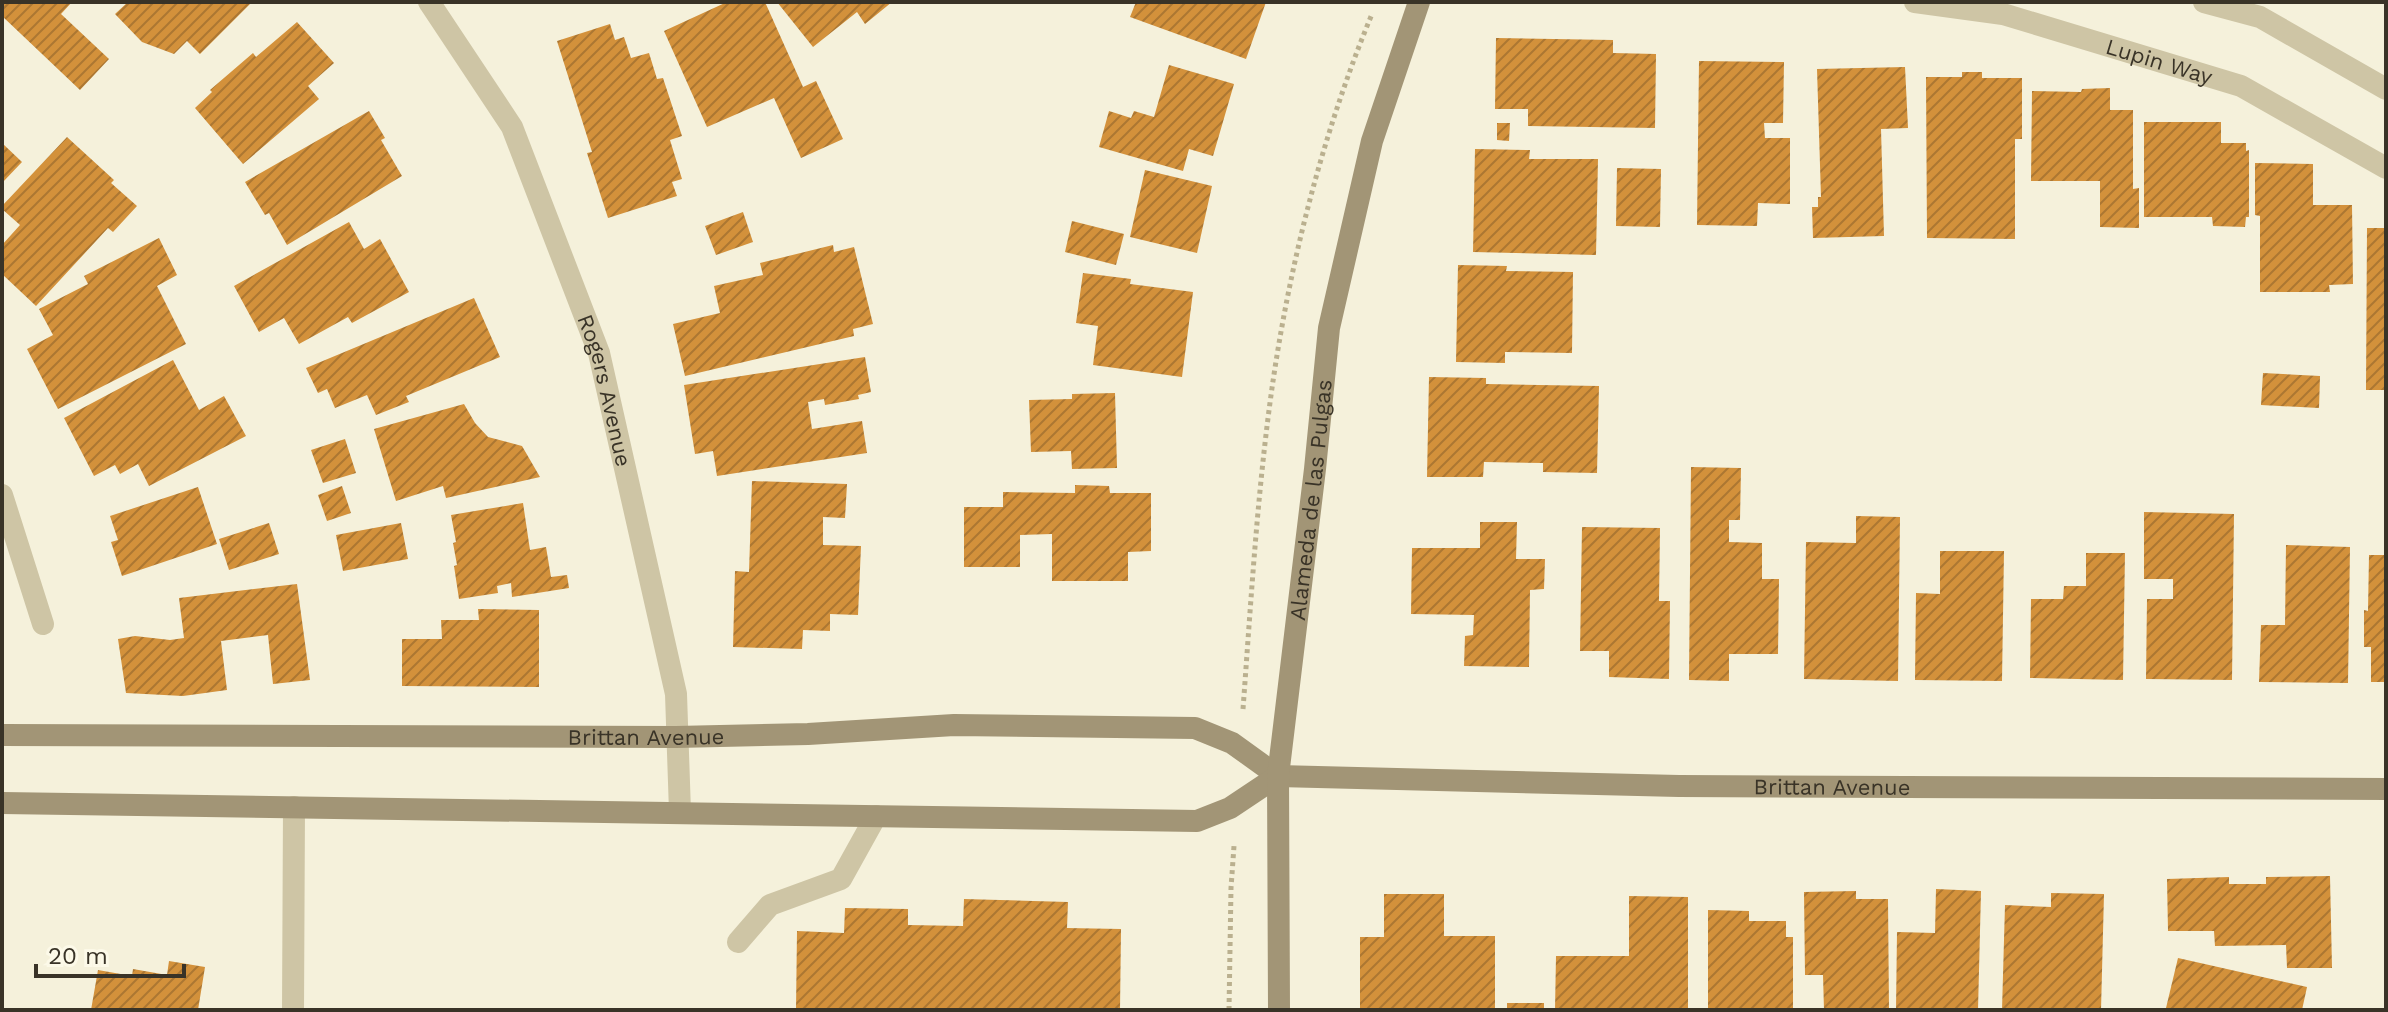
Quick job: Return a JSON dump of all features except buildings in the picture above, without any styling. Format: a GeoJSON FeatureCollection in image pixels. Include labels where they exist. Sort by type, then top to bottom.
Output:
{"type":"FeatureCollection","features":[{"type":"Feature","properties":{"kind":"main road","name":"Alameda de las Pulgas"},"geometry":{"type":"LineString","coordinates":[[1279,1010],[1278,776],[1329,328],[1372,141],[1419,2]]}},
{"type":"Feature","properties":{"kind":"main road","name":"Brittan Avenue"},"geometry":{"type":"LineString","coordinates":[[2,735],[676,737],[808,734],[954,725],[1195,728],[1232,743],[1278,776],[1694,787],[2386,789]]}},
{"type":"Feature","properties":{"kind":"main road"},"geometry":{"type":"LineString","coordinates":[[2,803],[1197,821],[1230,808],[1278,776]]}},
{"type":"Feature","properties":{"kind":"street","name":"Rogers Avenue"},"geometry":{"type":"LineString","coordinates":[[429,2],[512,127],[599,353],[676,694],[680,812]]}},
{"type":"Feature","properties":{"kind":"street","name":"Lupin Way"},"geometry":{"type":"LineString","coordinates":[[1915,2],[2003,14],[2241,86],[2386,168]]}},
{"type":"Feature","properties":{"kind":"street"},"geometry":{"type":"LineString","coordinates":[[2204,2],[2260,17],[2386,89]]}},
{"type":"Feature","properties":{"kind":"street"},"geometry":{"type":"LineString","coordinates":[[2,495],[43,624]]}},
{"type":"Feature","properties":{"kind":"street"},"geometry":{"type":"LineString","coordinates":[[293,1010],[294,807]]}},
{"type":"Feature","properties":{"kind":"street"},"geometry":{"type":"LineString","coordinates":[[738,942],[770,905],[841,879],[876,816]]}}]}
